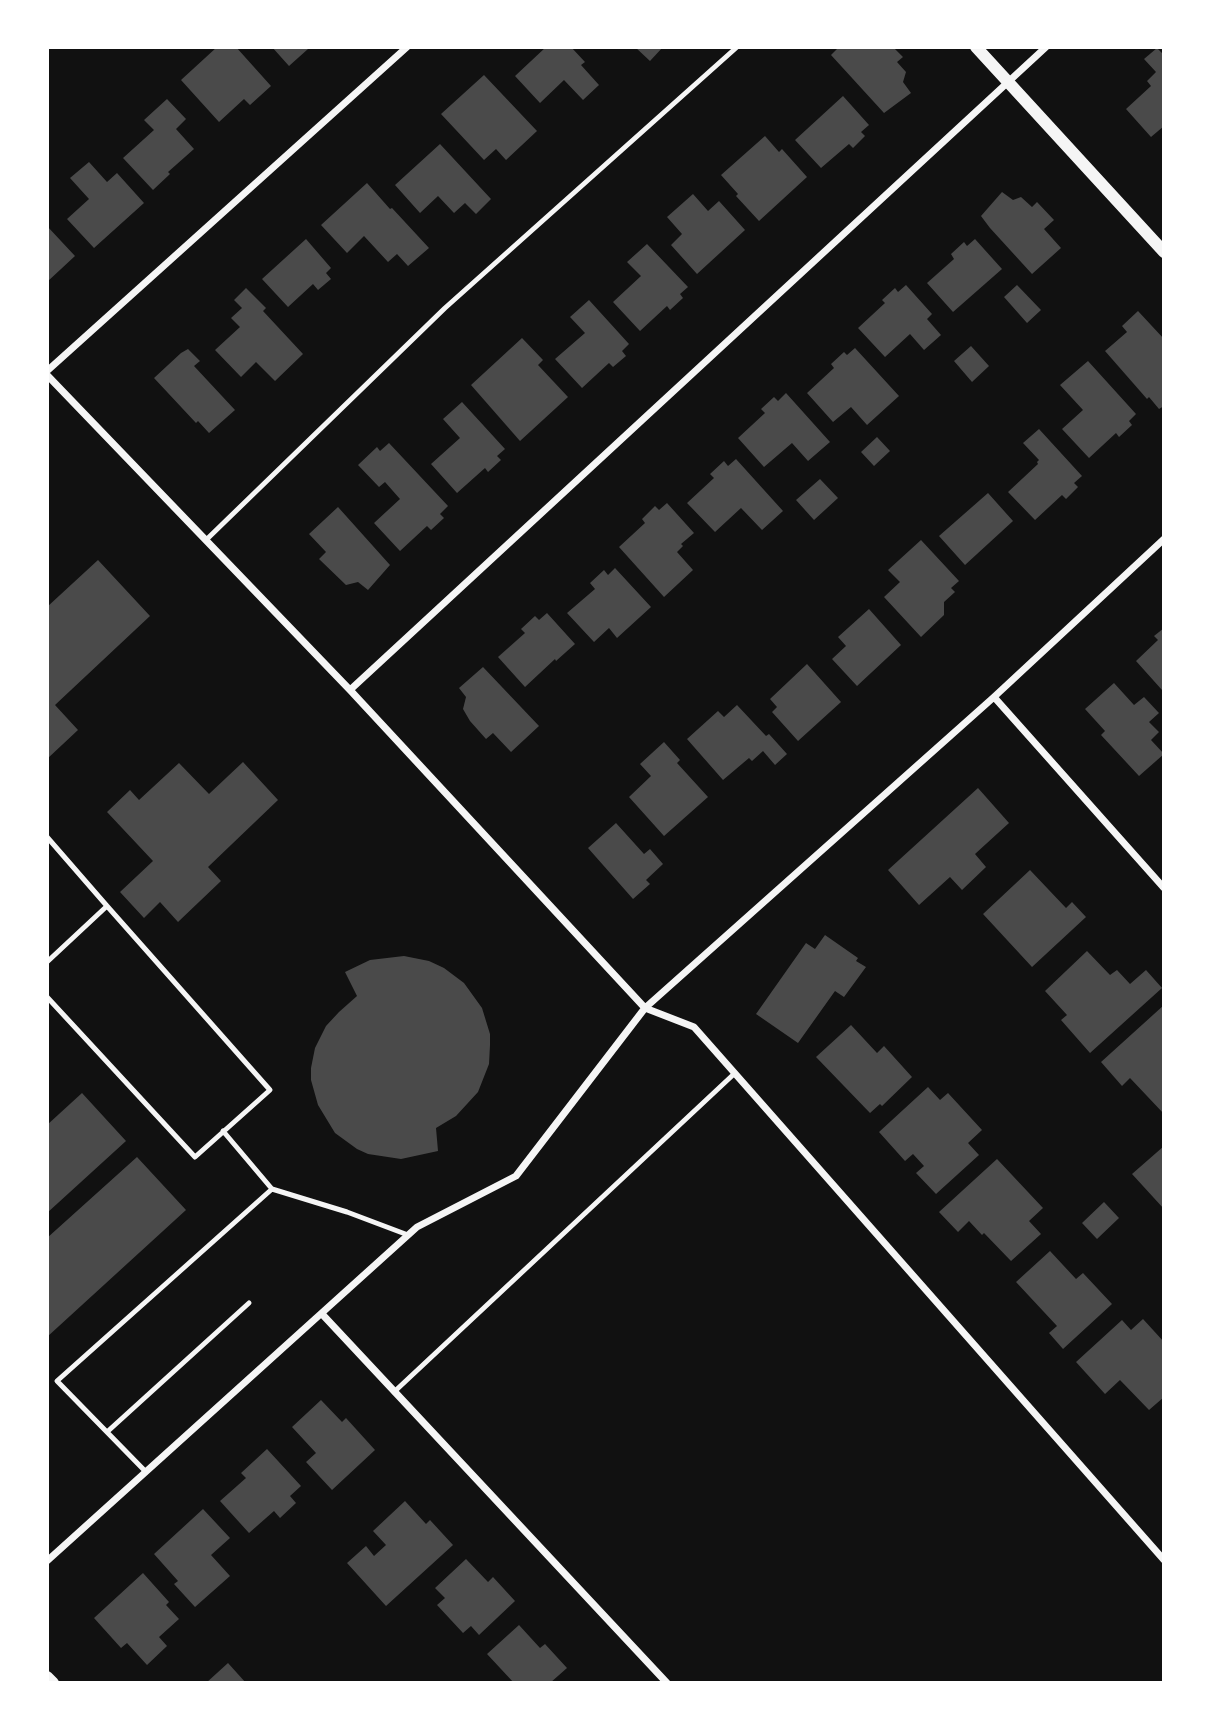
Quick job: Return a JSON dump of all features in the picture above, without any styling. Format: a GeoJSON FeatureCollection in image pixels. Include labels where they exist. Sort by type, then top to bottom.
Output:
{"type":"FeatureCollection","features":[{"type":"Feature","properties":{"kind":"street"},"geometry":{"type":"LineString","coordinates":[[407,47],[47,373],[350,690],[645,1008],[694,1027],[1164,1560]]}},
{"type":"Feature","properties":{"kind":"street"},"geometry":{"type":"LineString","coordinates":[[976,47],[1164,252]]}},
{"type":"Feature","properties":{"kind":"street"},"geometry":{"type":"LineString","coordinates":[[350,690],[1046,47]]}},
{"type":"Feature","properties":{"kind":"street"},"geometry":{"type":"LineString","coordinates":[[47,1561],[416,1227],[516,1177],[645,1008],[994,697],[1164,539]]}},
{"type":"Feature","properties":{"kind":"street"},"geometry":{"type":"LineString","coordinates":[[994,697],[1164,888]]}},
{"type":"Feature","properties":{"kind":"street"},"geometry":{"type":"LineString","coordinates":[[322,1314],[667,1683]]}},
{"type":"Feature","properties":{"kind":"street"},"geometry":{"type":"LineString","coordinates":[[47,1677],[53,1683]]}},
{"type":"Feature","properties":{"kind":"lane"},"geometry":{"type":"LineString","coordinates":[[206,540],[445,308],[737,47]]}},
{"type":"Feature","properties":{"kind":"lane"},"geometry":{"type":"LineString","coordinates":[[47,837],[270,1090],[195,1157],[47,997]]}},
{"type":"Feature","properties":{"kind":"lane"},"geometry":{"type":"LineString","coordinates":[[47,962],[107,906]]}},
{"type":"Feature","properties":{"kind":"lane"},"geometry":{"type":"LineString","coordinates":[[394,1392],[735,1073]]}},
{"type":"Feature","properties":{"kind":"lane"},"geometry":{"type":"LineString","coordinates":[[223,1131],[271,1189],[347,1212],[408,1235]]}},
{"type":"Feature","properties":{"kind":"lane"},"geometry":{"type":"LineString","coordinates":[[146,1472],[57,1381],[271,1189]]}},
{"type":"Feature","properties":{"kind":"lane"},"geometry":{"type":"LineString","coordinates":[[107,1432],[248,1303]]}},
{"type":"Feature","properties":{"kind":"building"},"geometry":{"type":"Polygon","coordinates":[[[217,47],[236,47],[271,86],[250,105],[244,99],[219,122],[181,80],[217,47]]]}},
{"type":"Feature","properties":{"kind":"building"},"geometry":{"type":"Polygon","coordinates":[[[272,47],[306,47],[308,49],[289,66],[272,47]]]}},
{"type":"Feature","properties":{"kind":"building"},"geometry":{"type":"Polygon","coordinates":[[[546,47],[571,47],[585,62],[581,65],[599,85],[583,100],[564,80],[540,103],[515,76],[546,47]]]}},
{"type":"Feature","properties":{"kind":"building"},"geometry":{"type":"Polygon","coordinates":[[[635,47],[663,47],[650,61],[635,47]]]}},
{"type":"Feature","properties":{"kind":"building"},"geometry":{"type":"Polygon","coordinates":[[[839,47],[893,47],[903,57],[897,62],[906,72],[903,82],[911,93],[884,113],[831,55],[839,47]]]}},
{"type":"Feature","properties":{"kind":"building"},"geometry":{"type":"Polygon","coordinates":[[[1157,48],[1164,55],[1164,126],[1151,137],[1126,109],[1151,86],[1147,81],[1156,72],[1144,59],[1157,48]]]}},
{"type":"Feature","properties":{"kind":"building"},"geometry":{"type":"Polygon","coordinates":[[[484,75],[537,131],[506,160],[496,149],[484,160],[441,114],[484,75]]]}},
{"type":"Feature","properties":{"kind":"building"},"geometry":{"type":"Polygon","coordinates":[[[843,96],[869,125],[861,132],[865,136],[853,148],[849,144],[821,168],[795,140],[843,96]]]}},
{"type":"Feature","properties":{"kind":"building"},"geometry":{"type":"Polygon","coordinates":[[[167,99],[186,119],[176,129],[194,149],[168,172],[170,174],[153,190],[123,158],[154,130],[144,120],[167,99]]]}},
{"type":"Feature","properties":{"kind":"building"},"geometry":{"type":"Polygon","coordinates":[[[765,136],[779,152],[782,149],[807,177],[759,221],[721,175],[765,136]]]}},
{"type":"Feature","properties":{"kind":"building"},"geometry":{"type":"Polygon","coordinates":[[[440,144],[491,199],[476,214],[465,203],[454,213],[438,196],[420,213],[395,185],[440,144]]]}},
{"type":"Feature","properties":{"kind":"building"},"geometry":{"type":"Polygon","coordinates":[[[89,162],[107,182],[117,173],[144,203],[94,248],[67,219],[89,199],[70,178],[89,162]]]}},
{"type":"Feature","properties":{"kind":"building"},"geometry":{"type":"Polygon","coordinates":[[[367,183],[429,248],[408,266],[397,254],[388,262],[364,236],[347,253],[321,225],[367,183]]]}},
{"type":"Feature","properties":{"kind":"building"},"geometry":{"type":"Polygon","coordinates":[[[1002,192],[1013,200],[1021,197],[1032,207],[1037,202],[1054,220],[1044,229],[1061,248],[1032,274],[981,216],[1002,192]]]}},
{"type":"Feature","properties":{"kind":"building"},"geometry":{"type":"Polygon","coordinates":[[[693,194],[708,211],[719,201],[745,230],[697,274],[671,245],[682,234],[667,217],[693,194]]]}},
{"type":"Feature","properties":{"kind":"building"},"geometry":{"type":"Polygon","coordinates":[[[47,226],[75,256],[47,282],[47,226]]]}},
{"type":"Feature","properties":{"kind":"building"},"geometry":{"type":"Polygon","coordinates":[[[306,239],[331,268],[326,273],[331,279],[318,290],[313,284],[288,307],[262,279],[306,239]]]}},
{"type":"Feature","properties":{"kind":"building"},"geometry":{"type":"Polygon","coordinates":[[[975,239],[1002,269],[953,312],[927,283],[954,259],[951,254],[964,242],[967,246],[975,239]]]}},
{"type":"Feature","properties":{"kind":"building"},"geometry":{"type":"Polygon","coordinates":[[[647,244],[688,287],[680,294],[683,298],[670,310],[667,306],[640,331],[613,302],[641,276],[627,262],[647,244]]]}},
{"type":"Feature","properties":{"kind":"building"},"geometry":{"type":"Polygon","coordinates":[[[906,285],[932,314],[927,319],[941,335],[924,350],[910,334],[885,357],[858,328],[885,303],[882,300],[895,288],[898,292],[906,285]]]}},
{"type":"Feature","properties":{"kind":"building"},"geometry":{"type":"Polygon","coordinates":[[[1017,285],[1041,310],[1027,323],[1004,297],[1017,285]]]}},
{"type":"Feature","properties":{"kind":"building"},"geometry":{"type":"Polygon","coordinates":[[[246,288],[266,308],[263,311],[303,354],[275,381],[256,362],[241,377],[215,350],[240,327],[231,318],[242,308],[234,300],[246,288]]]}},
{"type":"Feature","properties":{"kind":"building"},"geometry":{"type":"Polygon","coordinates":[[[589,300],[629,344],[622,351],[626,356],[613,367],[609,363],[582,388],[555,359],[585,333],[570,317],[589,300]]]}},
{"type":"Feature","properties":{"kind":"building"},"geometry":{"type":"Polygon","coordinates":[[[1138,311],[1164,339],[1164,406],[1159,409],[1105,351],[1127,332],[1122,326],[1138,311]]]}},
{"type":"Feature","properties":{"kind":"building"},"geometry":{"type":"Polygon","coordinates":[[[522,338],[543,360],[538,365],[568,397],[520,441],[471,385],[522,338]]]}},
{"type":"Feature","properties":{"kind":"building"},"geometry":{"type":"Polygon","coordinates":[[[971,346],[989,366],[972,382],[954,361],[971,346]]]}},
{"type":"Feature","properties":{"kind":"building"},"geometry":{"type":"Polygon","coordinates":[[[855,348],[899,396],[867,425],[851,407],[833,422],[807,393],[834,368],[831,364],[844,352],[847,355],[855,348]]]}},
{"type":"Feature","properties":{"kind":"building"},"geometry":{"type":"Polygon","coordinates":[[[188,349],[200,361],[194,366],[235,410],[209,433],[198,421],[196,423],[154,378],[188,349]]]}},
{"type":"Feature","properties":{"kind":"building"},"geometry":{"type":"Polygon","coordinates":[[[1088,361],[1136,414],[1129,421],[1132,425],[1119,437],[1116,433],[1089,458],[1062,429],[1083,410],[1060,385],[1088,361]]]}},
{"type":"Feature","properties":{"kind":"building"},"geometry":{"type":"Polygon","coordinates":[[[786,393],[830,442],[808,461],[792,443],[764,467],[738,438],[765,413],[761,409],[774,397],[778,401],[786,393]]]}},
{"type":"Feature","properties":{"kind":"building"},"geometry":{"type":"Polygon","coordinates":[[[462,402],[505,449],[497,456],[501,460],[488,472],[485,468],[457,493],[431,464],[460,438],[443,419],[462,402]]]}},
{"type":"Feature","properties":{"kind":"building"},"geometry":{"type":"Polygon","coordinates":[[[1039,429],[1082,476],[1074,483],[1078,487],[1066,499],[1062,495],[1035,520],[1008,492],[1038,464],[1039,460],[1023,443],[1039,429]]]}},
{"type":"Feature","properties":{"kind":"building"},"geometry":{"type":"Polygon","coordinates":[[[877,437],[890,451],[874,466],[861,452],[877,437]]]}},
{"type":"Feature","properties":{"kind":"building"},"geometry":{"type":"Polygon","coordinates":[[[389,443],[448,506],[440,514],[444,518],[431,530],[427,526],[400,551],[374,523],[400,499],[385,482],[379,487],[358,465],[377,447],[380,451],[389,443]]]}},
{"type":"Feature","properties":{"kind":"building"},"geometry":{"type":"Polygon","coordinates":[[[736,459],[783,511],[762,530],[741,508],[715,532],[687,503],[714,478],[710,474],[724,461],[728,466],[736,459]]]}},
{"type":"Feature","properties":{"kind":"building"},"geometry":{"type":"Polygon","coordinates":[[[820,479],[838,498],[814,520],[796,500],[820,479]]]}},
{"type":"Feature","properties":{"kind":"building"},"geometry":{"type":"Polygon","coordinates":[[[988,493],[1013,521],[965,565],[939,536],[988,493]]]}},
{"type":"Feature","properties":{"kind":"building"},"geometry":{"type":"Polygon","coordinates":[[[667,503],[694,533],[681,544],[683,546],[677,552],[693,570],[664,597],[619,547],[645,523],[642,519],[655,506],[659,510],[667,503]]]}},
{"type":"Feature","properties":{"kind":"building"},"geometry":{"type":"Polygon","coordinates":[[[338,507],[390,565],[368,590],[358,582],[346,585],[319,559],[326,552],[309,534],[338,507]]]}},
{"type":"Feature","properties":{"kind":"building"},"geometry":{"type":"Polygon","coordinates":[[[921,540],[959,581],[951,588],[955,592],[944,602],[944,615],[921,637],[884,597],[900,582],[888,570],[921,540]]]}},
{"type":"Feature","properties":{"kind":"building"},"geometry":{"type":"Polygon","coordinates":[[[98,560],[150,616],[55,705],[78,730],[47,759],[47,607],[98,560]]]}},
{"type":"Feature","properties":{"kind":"building"},"geometry":{"type":"Polygon","coordinates":[[[615,568],[651,607],[617,638],[609,628],[594,642],[567,613],[595,589],[590,583],[604,570],[608,575],[615,568]]]}},
{"type":"Feature","properties":{"kind":"building"},"geometry":{"type":"Polygon","coordinates":[[[869,609],[901,645],[857,686],[832,659],[846,646],[838,637],[869,609]]]}},
{"type":"Feature","properties":{"kind":"building"},"geometry":{"type":"Polygon","coordinates":[[[547,613],[575,644],[525,687],[498,657],[525,633],[521,629],[535,616],[539,620],[547,613]]]}},
{"type":"Feature","properties":{"kind":"building"},"geometry":{"type":"Polygon","coordinates":[[[1164,628],[1162,690],[1136,661],[1158,640],[1154,636],[1164,628]]]}},
{"type":"Feature","properties":{"kind":"building"},"geometry":{"type":"Polygon","coordinates":[[[807,664],[841,702],[798,741],[772,712],[777,707],[770,699],[807,664]]]}},
{"type":"Feature","properties":{"kind":"building"},"geometry":{"type":"Polygon","coordinates":[[[483,667],[539,726],[511,752],[493,733],[486,739],[463,709],[466,697],[459,688],[483,667]]]}},
{"type":"Feature","properties":{"kind":"building"},"geometry":{"type":"Polygon","coordinates":[[[1114,683],[1134,705],[1144,697],[1159,713],[1149,722],[1159,732],[1151,740],[1164,754],[1139,776],[1101,735],[1105,731],[1085,709],[1114,683]]]}},
{"type":"Feature","properties":{"kind":"building"},"geometry":{"type":"Polygon","coordinates":[[[737,705],[787,754],[775,765],[763,751],[752,761],[749,758],[723,780],[687,739],[718,711],[724,717],[737,705]]]}},
{"type":"Feature","properties":{"kind":"building"},"geometry":{"type":"Polygon","coordinates":[[[664,742],[680,760],[677,763],[708,797],[664,836],[629,797],[651,776],[640,764],[664,742]]]}},
{"type":"Feature","properties":{"kind":"building"},"geometry":{"type":"Polygon","coordinates":[[[243,762],[278,800],[208,867],[221,881],[178,922],[160,902],[144,918],[120,892],[153,861],[107,812],[130,790],[139,800],[179,763],[209,794],[243,762]]]}},
{"type":"Feature","properties":{"kind":"building"},"geometry":{"type":"Polygon","coordinates":[[[978,788],[1009,823],[975,854],[986,867],[962,890],[950,877],[919,905],[888,870],[978,788]]]}},
{"type":"Feature","properties":{"kind":"building"},"geometry":{"type":"Polygon","coordinates":[[[616,823],[644,854],[650,849],[663,864],[646,880],[650,884],[633,899],[588,848],[616,823]]]}},
{"type":"Feature","properties":{"kind":"building"},"geometry":{"type":"Polygon","coordinates":[[[1030,870],[1066,908],[1072,902],[1086,917],[1032,967],[983,914],[1030,870]]]}},
{"type":"Feature","properties":{"kind":"building"},"geometry":{"type":"Polygon","coordinates":[[[825,935],[858,958],[856,961],[866,967],[844,997],[835,991],[798,1043],[756,1014],[806,943],[815,949],[825,935]]]}},
{"type":"Feature","properties":{"kind":"building"},"geometry":{"type":"Polygon","coordinates":[[[1087,951],[1110,975],[1117,970],[1130,984],[1146,970],[1162,988],[1090,1053],[1061,1020],[1067,1015],[1045,991],[1087,951]]]}},
{"type":"Feature","properties":{"kind":"building"},"geometry":{"type":"Polygon","coordinates":[[[404,956],[429,961],[464,983],[482,1008],[490,1034],[490,1045],[489,1064],[478,1092],[456,1116],[436,1128],[438,1151],[401,1159],[368,1154],[335,1133],[318,1105],[311,1080],[311,1068],[315,1048],[326,1026],[357,996],[345,972],[370,960],[404,956]]]}},
{"type":"Feature","properties":{"kind":"building"},"geometry":{"type":"Polygon","coordinates":[[[1164,1005],[1164,1114],[1130,1078],[1122,1086],[1101,1062],[1164,1005]]]}},
{"type":"Feature","properties":{"kind":"building"},"geometry":{"type":"Polygon","coordinates":[[[851,1025],[877,1053],[884,1046],[912,1077],[882,1106],[880,1104],[870,1113],[816,1057],[851,1025]]]}},
{"type":"Feature","properties":{"kind":"building"},"geometry":{"type":"Polygon","coordinates":[[[928,1087],[940,1100],[948,1093],[982,1130],[968,1143],[979,1155],[936,1194],[916,1173],[924,1166],[913,1154],[905,1161],[879,1132],[928,1087]]]}},
{"type":"Feature","properties":{"kind":"building"},"geometry":{"type":"Polygon","coordinates":[[[82,1093],[126,1141],[47,1213],[47,1125],[82,1093]]]}},
{"type":"Feature","properties":{"kind":"building"},"geometry":{"type":"Polygon","coordinates":[[[1164,1146],[1164,1209],[1132,1174],[1164,1146]]]}},
{"type":"Feature","properties":{"kind":"building"},"geometry":{"type":"Polygon","coordinates":[[[137,1157],[186,1210],[47,1337],[47,1238],[137,1157]]]}},
{"type":"Feature","properties":{"kind":"building"},"geometry":{"type":"Polygon","coordinates":[[[997,1159],[1043,1208],[1029,1221],[1041,1234],[1011,1261],[969,1221],[958,1232],[939,1212],[997,1159]]]}},
{"type":"Feature","properties":{"kind":"building"},"geometry":{"type":"Polygon","coordinates":[[[1104,1202],[1119,1218],[1097,1239],[1082,1223],[1104,1202]]]}},
{"type":"Feature","properties":{"kind":"building"},"geometry":{"type":"Polygon","coordinates":[[[1050,1251],[1076,1279],[1083,1273],[1112,1304],[1063,1349],[1049,1333],[1057,1326],[1016,1282],[1050,1251]]]}},
{"type":"Feature","properties":{"kind":"building"},"geometry":{"type":"Polygon","coordinates":[[[1143,1319],[1164,1342],[1164,1397],[1149,1410],[1120,1380],[1105,1394],[1076,1362],[1122,1320],[1131,1330],[1143,1319]]]}},
{"type":"Feature","properties":{"kind":"building"},"geometry":{"type":"Polygon","coordinates":[[[321,1400],[342,1422],[346,1418],[375,1450],[332,1490],[306,1462],[316,1453],[292,1427],[321,1400]]]}},
{"type":"Feature","properties":{"kind":"building"},"geometry":{"type":"Polygon","coordinates":[[[267,1449],[301,1486],[290,1496],[296,1503],[280,1518],[274,1511],[249,1533],[220,1501],[246,1478],[241,1473],[267,1449]]]}},
{"type":"Feature","properties":{"kind":"building"},"geometry":{"type":"Polygon","coordinates":[[[405,1501],[426,1524],[430,1520],[453,1545],[386,1606],[347,1563],[366,1546],[374,1556],[386,1545],[373,1531],[405,1501]]]}},
{"type":"Feature","properties":{"kind":"building"},"geometry":{"type":"Polygon","coordinates":[[[203,1509],[230,1538],[211,1555],[230,1576],[195,1607],[174,1584],[178,1581],[154,1554],[203,1509]]]}},
{"type":"Feature","properties":{"kind":"building"},"geometry":{"type":"Polygon","coordinates":[[[466,1559],[488,1582],[493,1577],[515,1601],[479,1635],[471,1626],[463,1633],[437,1605],[445,1598],[435,1588],[466,1559]]]}},
{"type":"Feature","properties":{"kind":"building"},"geometry":{"type":"Polygon","coordinates":[[[143,1573],[169,1602],[166,1605],[179,1619],[159,1637],[167,1646],[147,1665],[127,1643],[121,1648],[94,1618],[143,1573]]]}},
{"type":"Feature","properties":{"kind":"building"},"geometry":{"type":"Polygon","coordinates":[[[519,1625],[540,1648],[545,1644],[567,1668],[550,1683],[514,1683],[487,1654],[519,1625]]]}},
{"type":"Feature","properties":{"kind":"building"},"geometry":{"type":"Polygon","coordinates":[[[228,1663],[246,1683],[206,1683],[228,1663]]]}}]}
